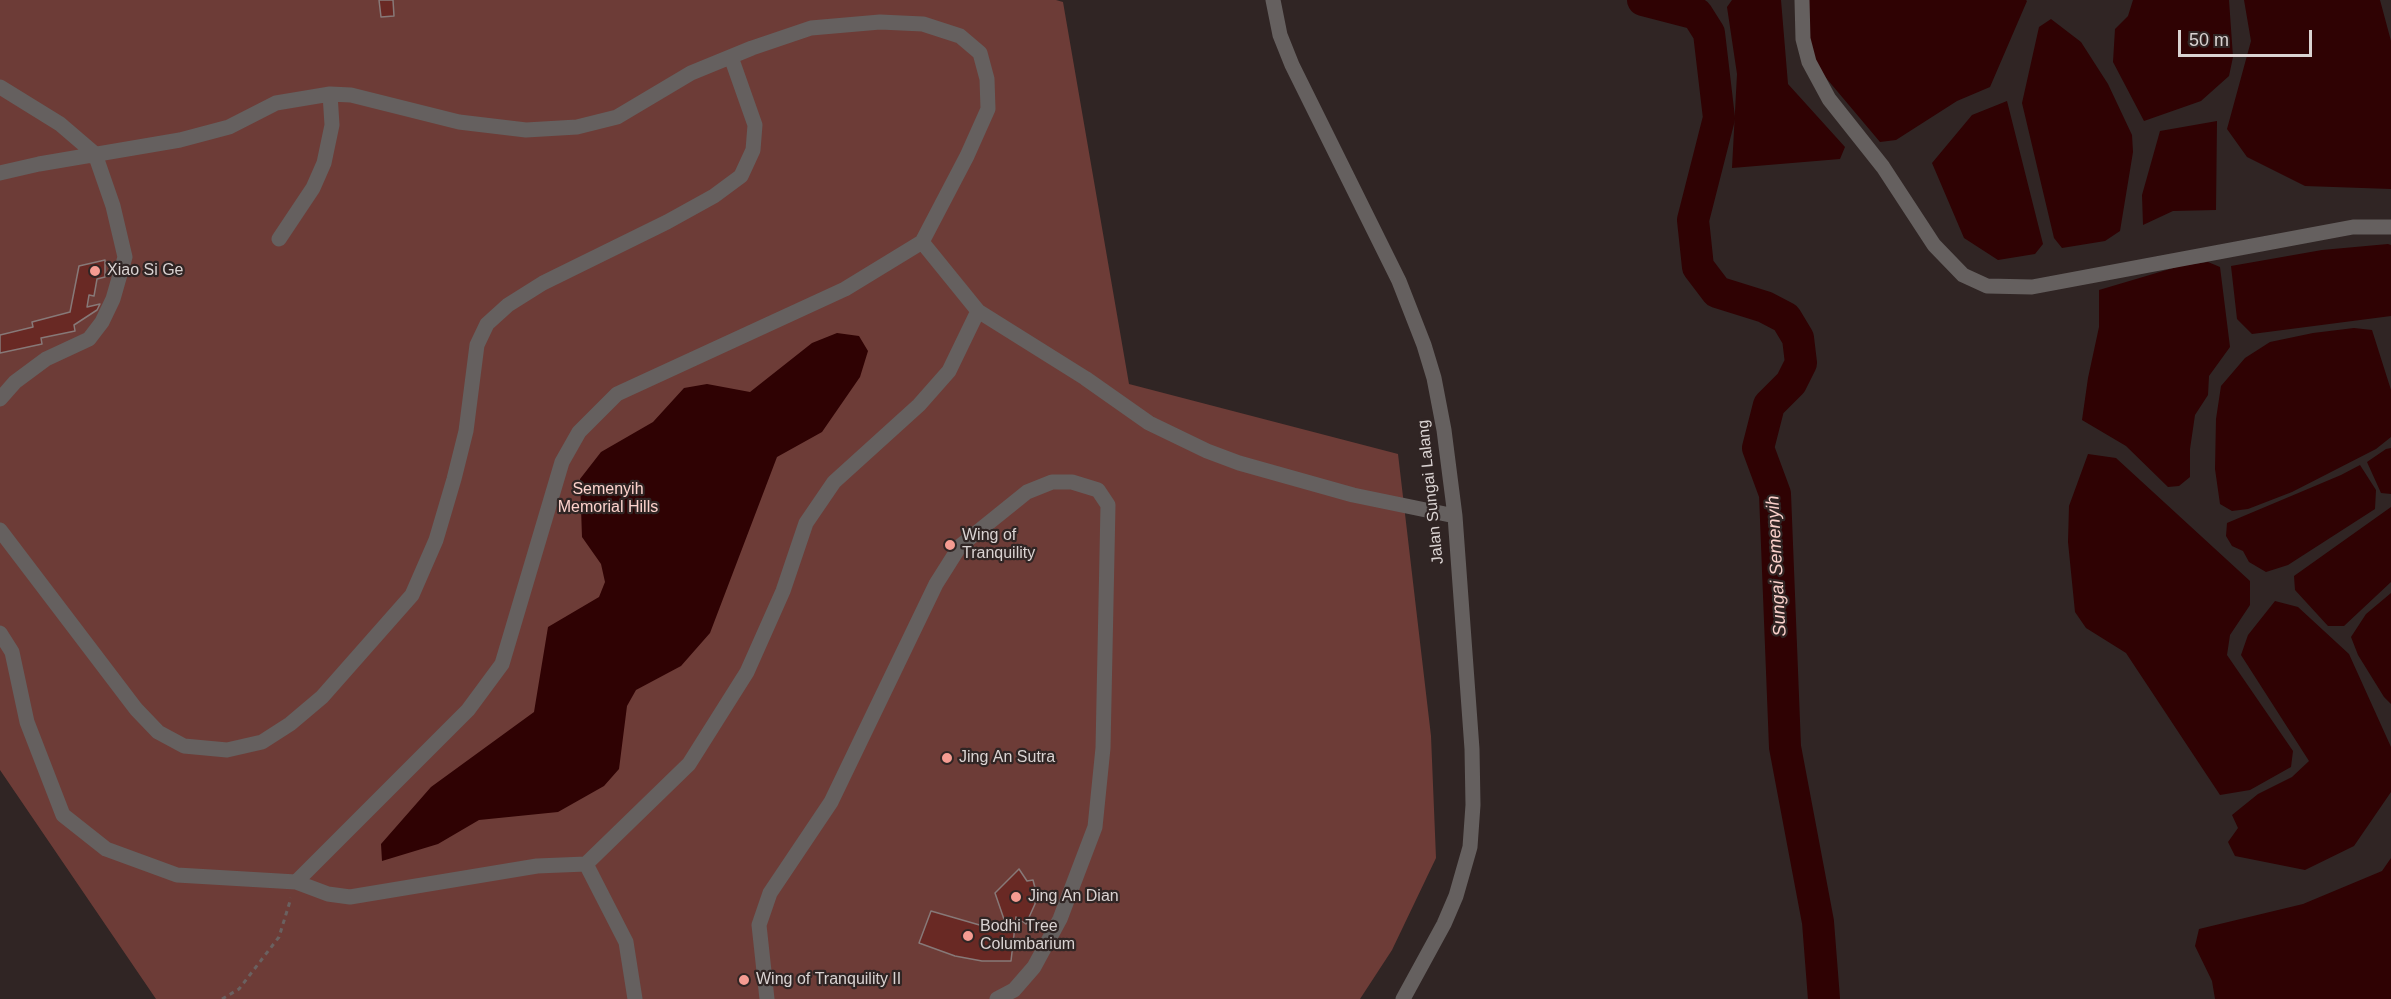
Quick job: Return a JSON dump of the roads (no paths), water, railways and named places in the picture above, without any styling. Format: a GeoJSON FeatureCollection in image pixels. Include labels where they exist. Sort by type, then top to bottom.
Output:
{"type":"FeatureCollection","features":[{"type":"Feature","properties":{"kind":"street","name":"Jalan Sungai Lalang"},"geometry":{"type":"LineString","coordinates":[[1273,0],[1280,35],[1292,65],[1399,281],[1434,378],[1444,430],[1455,516],[1472,749],[1473,805],[1470,847],[1459,886],[1444,924],[1404,999]]}},
{"type":"Feature","properties":{"kind":"street"},"geometry":{"type":"LineString","coordinates":[[1802,0],[1803,39],[1809,62],[1829,99],[1883,168],[1934,245],[1963,275],[1987,286],[2032,287],[2354,227],[2391,227]]}},
{"type":"Feature","properties":{"kind":"street"},"geometry":{"type":"LineString","coordinates":[[0,174],[39,164],[180,140],[229,127],[276,103],[330,94],[351,95],[459,122],[526,130],[577,127],[617,117],[656,96],[691,73],[811,28],[880,22],[922,24],[960,36],[980,53],[987,80],[988,109],[967,156],[922,242],[845,289],[617,394],[579,432],[562,462],[502,664],[468,710],[296,882]]}},
{"type":"Feature","properties":{"kind":"street"},"geometry":{"type":"LineString","coordinates":[[0,530],[136,709],[158,732],[184,746],[227,750],[262,742],[290,724],[322,697],[412,595],[436,540],[454,479],[466,431],[477,345],[487,324],[508,305],[543,283],[667,222],[714,196],[741,176],[753,150],[755,125],[731,57]]}},
{"type":"Feature","properties":{"kind":"street"},"geometry":{"type":"LineString","coordinates":[[0,87],[60,124],[95,154],[113,206],[125,257],[113,299],[102,322],[89,339],[46,359],[15,382],[0,399]]}},
{"type":"Feature","properties":{"kind":"street"},"geometry":{"type":"LineString","coordinates":[[279,239],[313,188],[324,163],[332,125],[330,94]]}},
{"type":"Feature","properties":{"kind":"street"},"geometry":{"type":"LineString","coordinates":[[922,242],[978,311],[1085,378],[1149,423],[1239,464],[1353,495],[1455,516]]}},
{"type":"Feature","properties":{"kind":"street"},"geometry":{"type":"LineString","coordinates":[[0,633],[12,652],[27,722],[63,815],[106,849],[177,875],[296,882],[328,894],[350,897],[537,866],[586,864],[689,764],[747,672],[783,591],[806,523],[834,482],[919,405],[949,371],[978,311]]}},
{"type":"Feature","properties":{"kind":"street"},"geometry":{"type":"LineString","coordinates":[[767,999],[759,926],[770,893],[831,802],[936,584],[960,546],[1027,492],[1052,482],[1072,482],[1098,490],[1108,505],[1103,748],[1095,827],[1060,919],[1034,967],[1014,990],[997,999]]}},
{"type":"Feature","properties":{"kind":"street"},"geometry":{"type":"LineString","coordinates":[[586,864],[626,942],[635,999]]}},
{"type":"Feature","properties":{"kind":"waterway","name":"Sungai Semenyih"},"geometry":{"type":"LineString","coordinates":[[1643,0],[1697,14],[1709,33],[1719,118],[1693,220],[1698,267],[1717,292],[1765,307],[1786,318],[1798,338],[1801,363],[1791,383],[1769,405],[1758,448],[1775,494],[1785,747],[1818,922],[1824,999]]}},
{"type":"Feature","properties":{"kind":"place","name":"Xiao Si Ge"},"geometry":{"type":"Point","coordinates":[95,271]}},
{"type":"Feature","properties":{"kind":"place","name":"Wing of Tranquility"},"geometry":{"type":"Point","coordinates":[950,545]}},
{"type":"Feature","properties":{"kind":"place","name":"Jing An Sutra"},"geometry":{"type":"Point","coordinates":[947,758]}},
{"type":"Feature","properties":{"kind":"place","name":"Jing An Dian"},"geometry":{"type":"Point","coordinates":[1016,897]}},
{"type":"Feature","properties":{"kind":"place","name":"Bodhi Tree Columbarium"},"geometry":{"type":"Point","coordinates":[968,936]}},
{"type":"Feature","properties":{"kind":"place","name":"Wing of Tranquility II"},"geometry":{"type":"Point","coordinates":[744,980]}},
{"type":"Feature","properties":{"kind":"park label","name":"Semenyih Memorial Hills"},"geometry":{"type":"Point","coordinates":[608,499]}}]}
